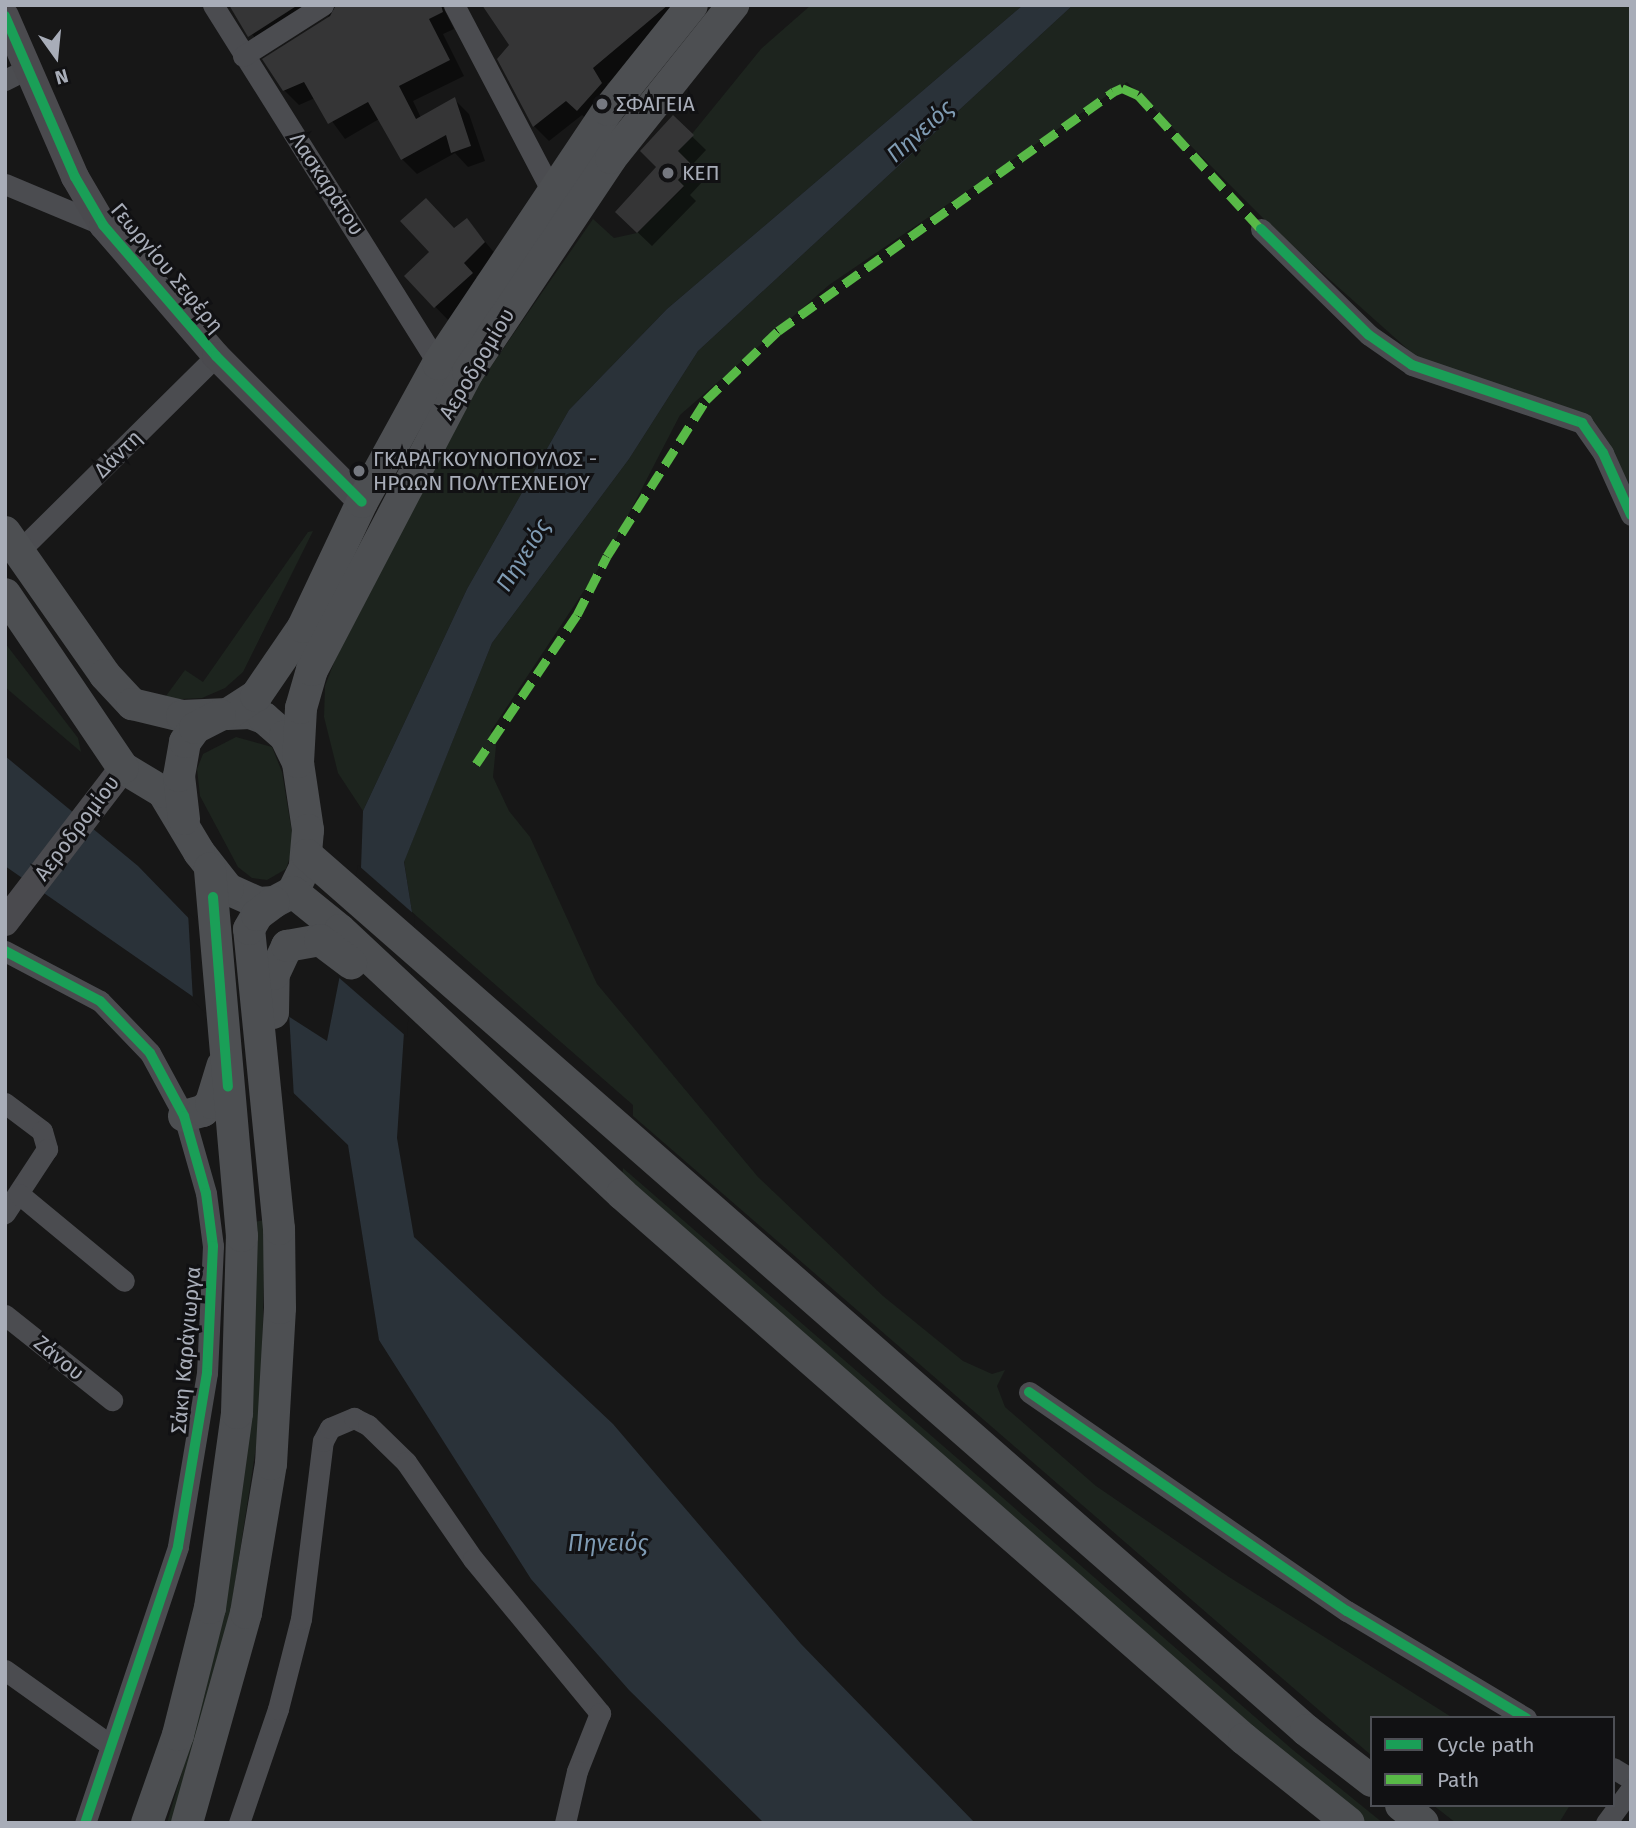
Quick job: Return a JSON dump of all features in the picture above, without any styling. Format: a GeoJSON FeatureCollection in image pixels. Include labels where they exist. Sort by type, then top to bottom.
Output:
{"type":"FeatureCollection","features":[{"type":"Feature","properties":{"kind":"main road","name":"Αεροδρομίου"},"geometry":{"type":"LineString","coordinates":[[226,713],[256,696],[289,650],[362,502],[438,363],[523,242],[552,192],[608,110],[692,5]]}},
{"type":"Feature","properties":{"kind":"main road","name":"Αεροδρομίου"},"geometry":{"type":"LineString","coordinates":[[298,763],[301,708],[312,670],[468,372],[611,158],[733,5]]}},
{"type":"Feature","properties":{"kind":"main road"},"geometry":{"type":"LineString","coordinates":[[12,542],[105,675],[132,704],[156,712],[250,713],[275,726],[298,763],[307,855],[283,897],[257,915],[249,929],[271,1128],[280,1308],[271,1464],[246,1613],[187,1823]]}},
{"type":"Feature","properties":{"kind":"main road"},"geometry":{"type":"LineString","coordinates":[[5,594],[123,768],[157,785],[186,827],[211,883],[242,1299],[230,1483],[192,1685],[147,1823]]}},
{"type":"Feature","properties":{"kind":"main road"},"geometry":{"type":"LineString","coordinates":[[123,768],[119,743],[123,733],[156,712]]}},
{"type":"Feature","properties":{"kind":"main road"},"geometry":{"type":"LineString","coordinates":[[186,827],[179,776],[185,742],[195,728],[226,713]]}},
{"type":"Feature","properties":{"kind":"main road"},"geometry":{"type":"LineString","coordinates":[[307,855],[631,1135],[1306,1730],[1370,1780]]}},
{"type":"Feature","properties":{"kind":"main road"},"geometry":{"type":"LineString","coordinates":[[211,883],[242,899],[283,897],[392,979],[622,1195],[1244,1739],[1349,1823]]}},
{"type":"Feature","properties":{"kind":"main road"},"geometry":{"type":"LineString","coordinates":[[264,1069],[273,1037],[272,983],[280,956],[297,942],[330,934]]}},
{"type":"Feature","properties":{"kind":"main road"},"geometry":{"type":"LineString","coordinates":[[184,1116],[202,1111],[211,1103],[224,1082]]}},
{"type":"Feature","properties":{"kind":"main road"},"geometry":{"type":"LineString","coordinates":[[1403,1807],[1423,1823]]}},
{"type":"Feature","properties":{"kind":"street","name":"Λασκαράτου"},"geometry":{"type":"LineString","coordinates":[[213,5],[438,363]]}},
{"type":"Feature","properties":{"kind":"street"},"geometry":{"type":"LineString","coordinates":[[243,56],[323,5]]}},
{"type":"Feature","properties":{"kind":"street"},"geometry":{"type":"LineString","coordinates":[[454,5],[552,192]]}},
{"type":"Feature","properties":{"kind":"street","name":"Γεωργίου Σεφέρη"},"geometry":{"type":"LineString","coordinates":[[5,16],[16,75],[103,225],[216,356],[362,502]]}},
{"type":"Feature","properties":{"kind":"street"},"geometry":{"type":"LineString","coordinates":[[5,184],[103,225]]}},
{"type":"Feature","properties":{"kind":"street"},"geometry":{"type":"LineString","coordinates":[[1261,229],[1368,335],[1412,365],[1582,423],[1603,453],[1631,515]]}},
{"type":"Feature","properties":{"kind":"street","name":"Δάντη"},"geometry":{"type":"LineString","coordinates":[[12,542],[216,356]]}},
{"type":"Feature","properties":{"kind":"street","name":"Αεροδρομίου"},"geometry":{"type":"LineString","coordinates":[[5,922],[123,768]]}},
{"type":"Feature","properties":{"kind":"street","name":"Σάκη Καράγιωργα"},"geometry":{"type":"LineString","coordinates":[[5,951],[89,994],[122,1020],[150,1053],[184,1116],[206,1193],[213,1246],[206,1383],[178,1547],[144,1659],[110,1745],[85,1823]]}},
{"type":"Feature","properties":{"kind":"street"},"geometry":{"type":"LineString","coordinates":[[5,1103],[47,1139],[44,1159],[5,1213]]}},
{"type":"Feature","properties":{"kind":"street"},"geometry":{"type":"LineString","coordinates":[[19,1194],[124,1281]]}},
{"type":"Feature","properties":{"kind":"street","name":"Ζάνου"},"geometry":{"type":"LineString","coordinates":[[5,1315],[112,1400]]}},
{"type":"Feature","properties":{"kind":"street"},"geometry":{"type":"LineString","coordinates":[[1029,1392],[1336,1604],[1523,1716]]}},
{"type":"Feature","properties":{"kind":"street"},"geometry":{"type":"LineString","coordinates":[[239,1823],[299,1631],[323,1441],[330,1428],[354,1418],[368,1425],[406,1462],[473,1559],[600,1713],[578,1771],[565,1823]]}},
{"type":"Feature","properties":{"kind":"street"},"geometry":{"type":"LineString","coordinates":[[5,1670],[110,1745]]}},
{"type":"Feature","properties":{"kind":"street"},"geometry":{"type":"LineString","coordinates":[[1615,1769],[1631,1779]]}},
{"type":"Feature","properties":{"kind":"street"},"geometry":{"type":"LineString","coordinates":[[1606,1823],[1631,1789]]}},
{"type":"Feature","properties":{"kind":"shaded area"},"geometry":{"type":"Polygon","coordinates":[[[811,5],[1023,5],[667,309],[569,410],[467,589],[363,811],[338,773],[324,717],[325,686],[335,660],[476,388],[593,219],[614,238],[637,233],[684,187],[678,180],[678,151],[761,49],[811,5]]]}},
{"type":"Feature","properties":{"kind":"shaded area"},"geometry":{"type":"Polygon","coordinates":[[[1073,5],[1631,5],[1631,512],[1585,427],[1431,370],[1282,237],[1127,82],[829,285],[680,415],[607,556],[491,731],[496,746],[493,777],[509,811],[530,837],[597,984],[758,1177],[883,1296],[963,1361],[992,1374],[1005,1370],[997,1386],[1005,1407],[1096,1486],[1229,1577],[1450,1716],[1370,1716],[1370,1754],[633,1116],[633,1105],[412,912],[404,861],[492,643],[629,459],[698,351],[1073,5]]]}},
{"type":"Feature","properties":{"kind":"shaded area"},"geometry":{"type":"Polygon","coordinates":[[[313,531],[243,672],[225,688],[202,698],[163,700],[185,670],[203,682],[308,532],[313,531]]]}},
{"type":"Feature","properties":{"kind":"shaded area"},"geometry":{"type":"Polygon","coordinates":[[[5,643],[78,738],[81,752],[5,687],[5,643]]]}},
{"type":"Feature","properties":{"kind":"shaded area"},"geometry":{"type":"Polygon","coordinates":[[[236,737],[272,747],[282,772],[294,845],[286,869],[267,880],[252,878],[238,867],[200,796],[197,769],[203,754],[236,737]]]}},
{"type":"Feature","properties":{"kind":"shaded area"},"geometry":{"type":"Polygon","coordinates":[[[623,1168],[1293,1750],[1383,1823],[1364,1823],[622,1179],[623,1168]]]}},
{"type":"Feature","properties":{"kind":"shaded area"},"geometry":{"type":"Polygon","coordinates":[[[265,1220],[261,1415],[227,1635],[179,1823],[167,1823],[205,1693],[228,1577],[254,1373],[254,1222],[265,1220]]]}},
{"type":"Feature","properties":{"kind":"shaded area"},"geometry":{"type":"Polygon","coordinates":[[[1436,1807],[1569,1807],[1559,1823],[1456,1823],[1436,1807]]]}},
{"type":"Feature","properties":{"kind":"water","name":"Πηνειός"},"geometry":{"type":"Polygon","coordinates":[[[1023,5],[1073,5],[698,351],[629,459],[492,643],[404,862],[412,912],[397,1138],[414,1237],[613,1424],[801,1644],[975,1823],[764,1823],[629,1690],[531,1579],[379,1340],[348,1145],[192,996],[5,866],[5,756],[138,866],[277,1009],[327,1041],[361,868],[363,811],[467,589],[569,410],[667,309],[1023,5]]]}},
{"type":"Feature","properties":{"kind":"pier"},"geometry":{"type":"Polygon","coordinates":[[[358,865],[415,915],[407,1037],[337,976],[358,865]]]}},
{"type":"Feature","properties":{"kind":"pier"},"geometry":{"type":"Polygon","coordinates":[[[188,912],[289,1013],[294,1098],[193,1001],[188,912]]]}},
{"type":"Feature","properties":{"kind":"building"},"geometry":{"type":"Polygon","coordinates":[[[229,5],[298,5],[248,37],[229,5]]]}},
{"type":"Feature","properties":{"kind":"building"},"geometry":{"type":"Polygon","coordinates":[[[336,5],[441,5],[443,12],[429,19],[450,60],[399,86],[416,119],[455,97],[471,146],[451,153],[446,135],[401,160],[368,102],[328,124],[304,82],[283,91],[262,59],[330,16],[336,5]]]}},
{"type":"Feature","properties":{"kind":"building"},"geometry":{"type":"Polygon","coordinates":[[[482,5],[668,5],[593,68],[602,83],[577,111],[566,101],[533,127],[497,59],[509,45],[482,5]]]}},
{"type":"Feature","properties":{"kind":"building","name":"ΚΕΠ"},"geometry":{"type":"Polygon","coordinates":[[[673,115],[694,135],[678,151],[692,165],[678,180],[684,186],[637,233],[615,212],[656,167],[640,151],[673,115]]]}},
{"type":"Feature","properties":{"kind":"building"},"geometry":{"type":"Polygon","coordinates":[[[426,198],[454,228],[467,218],[485,242],[464,263],[473,273],[434,308],[404,276],[429,252],[400,221],[426,198]]]}},
{"type":"Feature","properties":{"kind":"marked path"},"geometry":{"type":"LineString","coordinates":[[476,764],[577,615],[607,556],[706,400],[778,331],[1113,92],[1122,88],[1138,95],[1261,229]]}},
{"type":"Feature","properties":{"kind":"cycle path"},"geometry":{"type":"LineString","coordinates":[[5,16],[75,177],[103,225],[216,356],[362,502]]}},
{"type":"Feature","properties":{"kind":"cycle path"},"geometry":{"type":"LineString","coordinates":[[1261,229],[1369,335],[1412,365],[1582,423],[1603,453],[1631,515]]}},
{"type":"Feature","properties":{"kind":"cycle path"},"geometry":{"type":"LineString","coordinates":[[213,897],[228,1086]]}},
{"type":"Feature","properties":{"kind":"cycle path"},"geometry":{"type":"LineString","coordinates":[[5,951],[100,1001],[150,1053],[184,1116],[206,1193],[213,1246],[207,1373],[178,1547],[85,1823]]}},
{"type":"Feature","properties":{"kind":"cycle path"},"geometry":{"type":"LineString","coordinates":[[1029,1392],[1347,1611],[1523,1716]]}},
{"type":"Feature","properties":{"kind":"place","name":"ΣΦΑΓΕΙΑ"},"geometry":{"type":"Point","coordinates":[602,104]}},
{"type":"Feature","properties":{"kind":"place","name":"ΚΕΠ"},"geometry":{"type":"Point","coordinates":[668,173]}},
{"type":"Feature","properties":{"kind":"place","name":"ΓΚΑΡΑΓΚΟΥΝΟΠΟΥΛΟΣ - ΗΡΩΩΝ ΠΟΛΥΤΕΧΝΕΙΟΥ"},"geometry":{"type":"Point","coordinates":[359,471]}}]}
